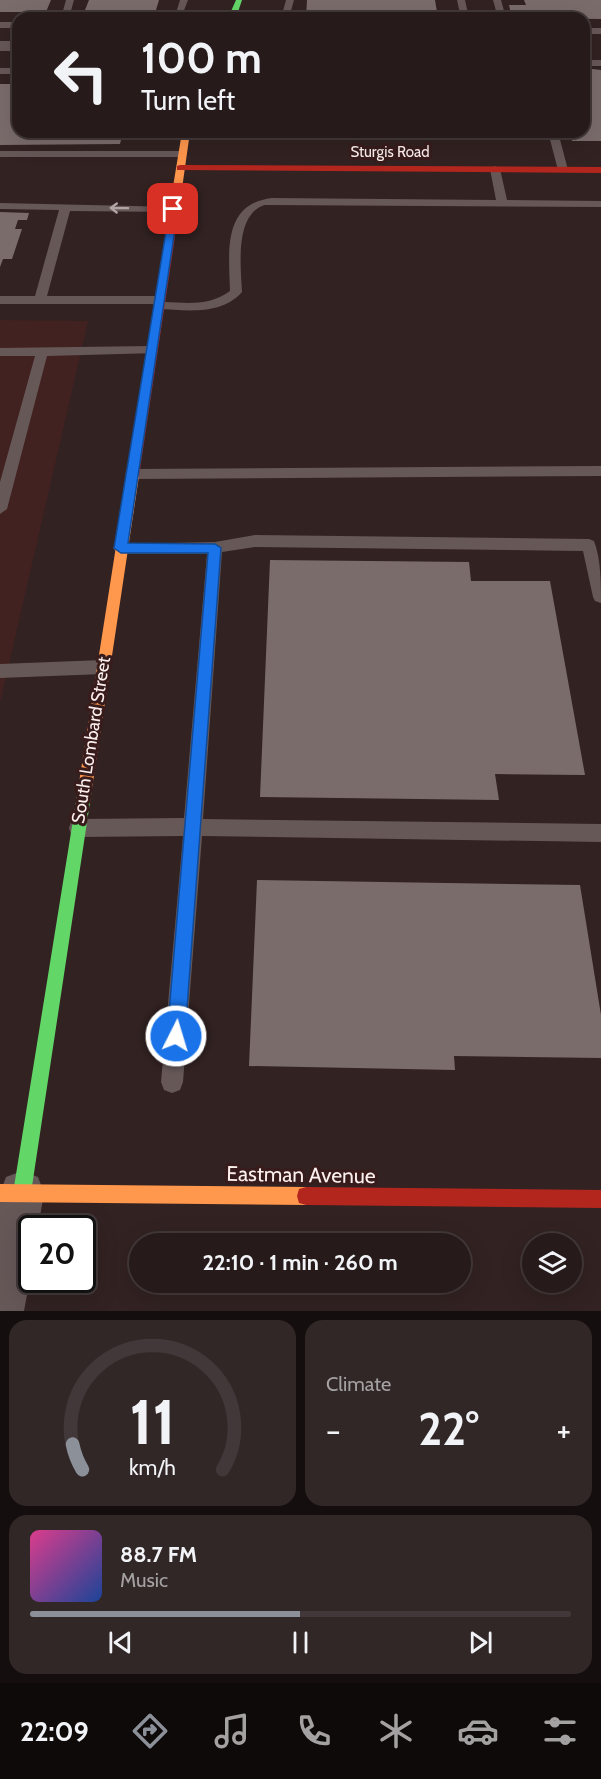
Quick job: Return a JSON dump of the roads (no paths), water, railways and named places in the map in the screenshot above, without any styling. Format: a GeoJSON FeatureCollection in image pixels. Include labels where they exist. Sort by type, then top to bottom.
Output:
{"type":"FeatureCollection","features":[{"type":"Feature","properties":{"kind":"street","name":"South Lombard Street"},"geometry":{"type":"LineString","coordinates":[[1,1311],[11,1193],[78,828],[185,138]]}},
{"type":"Feature","properties":{"kind":"street","name":"Sturgis Road"},"geometry":{"type":"LineString","coordinates":[[181,161],[601,170]]}},
{"type":"Feature","properties":{"kind":"street","name":"Eastman Avenue"},"geometry":{"type":"LineString","coordinates":[[11,1193],[601,1199]]}},
{"type":"Feature","properties":{"kind":"lane"},"geometry":{"type":"LineString","coordinates":[[555,138],[564,170]]}},
{"type":"Feature","properties":{"kind":"lane"},"geometry":{"type":"LineString","coordinates":[[0,154],[181,161]]}},
{"type":"Feature","properties":{"kind":"lane"},"geometry":{"type":"LineString","coordinates":[[495,169],[502,203]]}},
{"type":"Feature","properties":{"kind":"lane"},"geometry":{"type":"LineString","coordinates":[[0,300],[212,306],[226,301],[236,292],[238,229],[245,214],[255,204],[272,201],[601,204]]}},
{"type":"Feature","properties":{"kind":"lane"},"geometry":{"type":"LineString","coordinates":[[0,206],[173,209]]}},
{"type":"Feature","properties":{"kind":"lane"},"geometry":{"type":"LineString","coordinates":[[40,300],[65,207]]}},
{"type":"Feature","properties":{"kind":"lane"},"geometry":{"type":"LineString","coordinates":[[0,352],[152,350]]}},
{"type":"Feature","properties":{"kind":"lane"},"geometry":{"type":"LineString","coordinates":[[0,509],[42,352]]}},
{"type":"Feature","properties":{"kind":"lane"},"geometry":{"type":"LineString","coordinates":[[132,474],[601,471]]}},
{"type":"Feature","properties":{"kind":"lane"},"geometry":{"type":"LineString","coordinates":[[121,548],[215,548],[255,541],[588,545],[601,597]]}},
{"type":"Feature","properties":{"kind":"lane"},"geometry":{"type":"LineString","coordinates":[[172,1082],[215,548]]}},
{"type":"Feature","properties":{"kind":"lane"},"geometry":{"type":"LineString","coordinates":[[0,670],[103,667]]}},
{"type":"Feature","properties":{"kind":"lane"},"geometry":{"type":"LineString","coordinates":[[78,828],[193,827],[601,833]]}}]}
